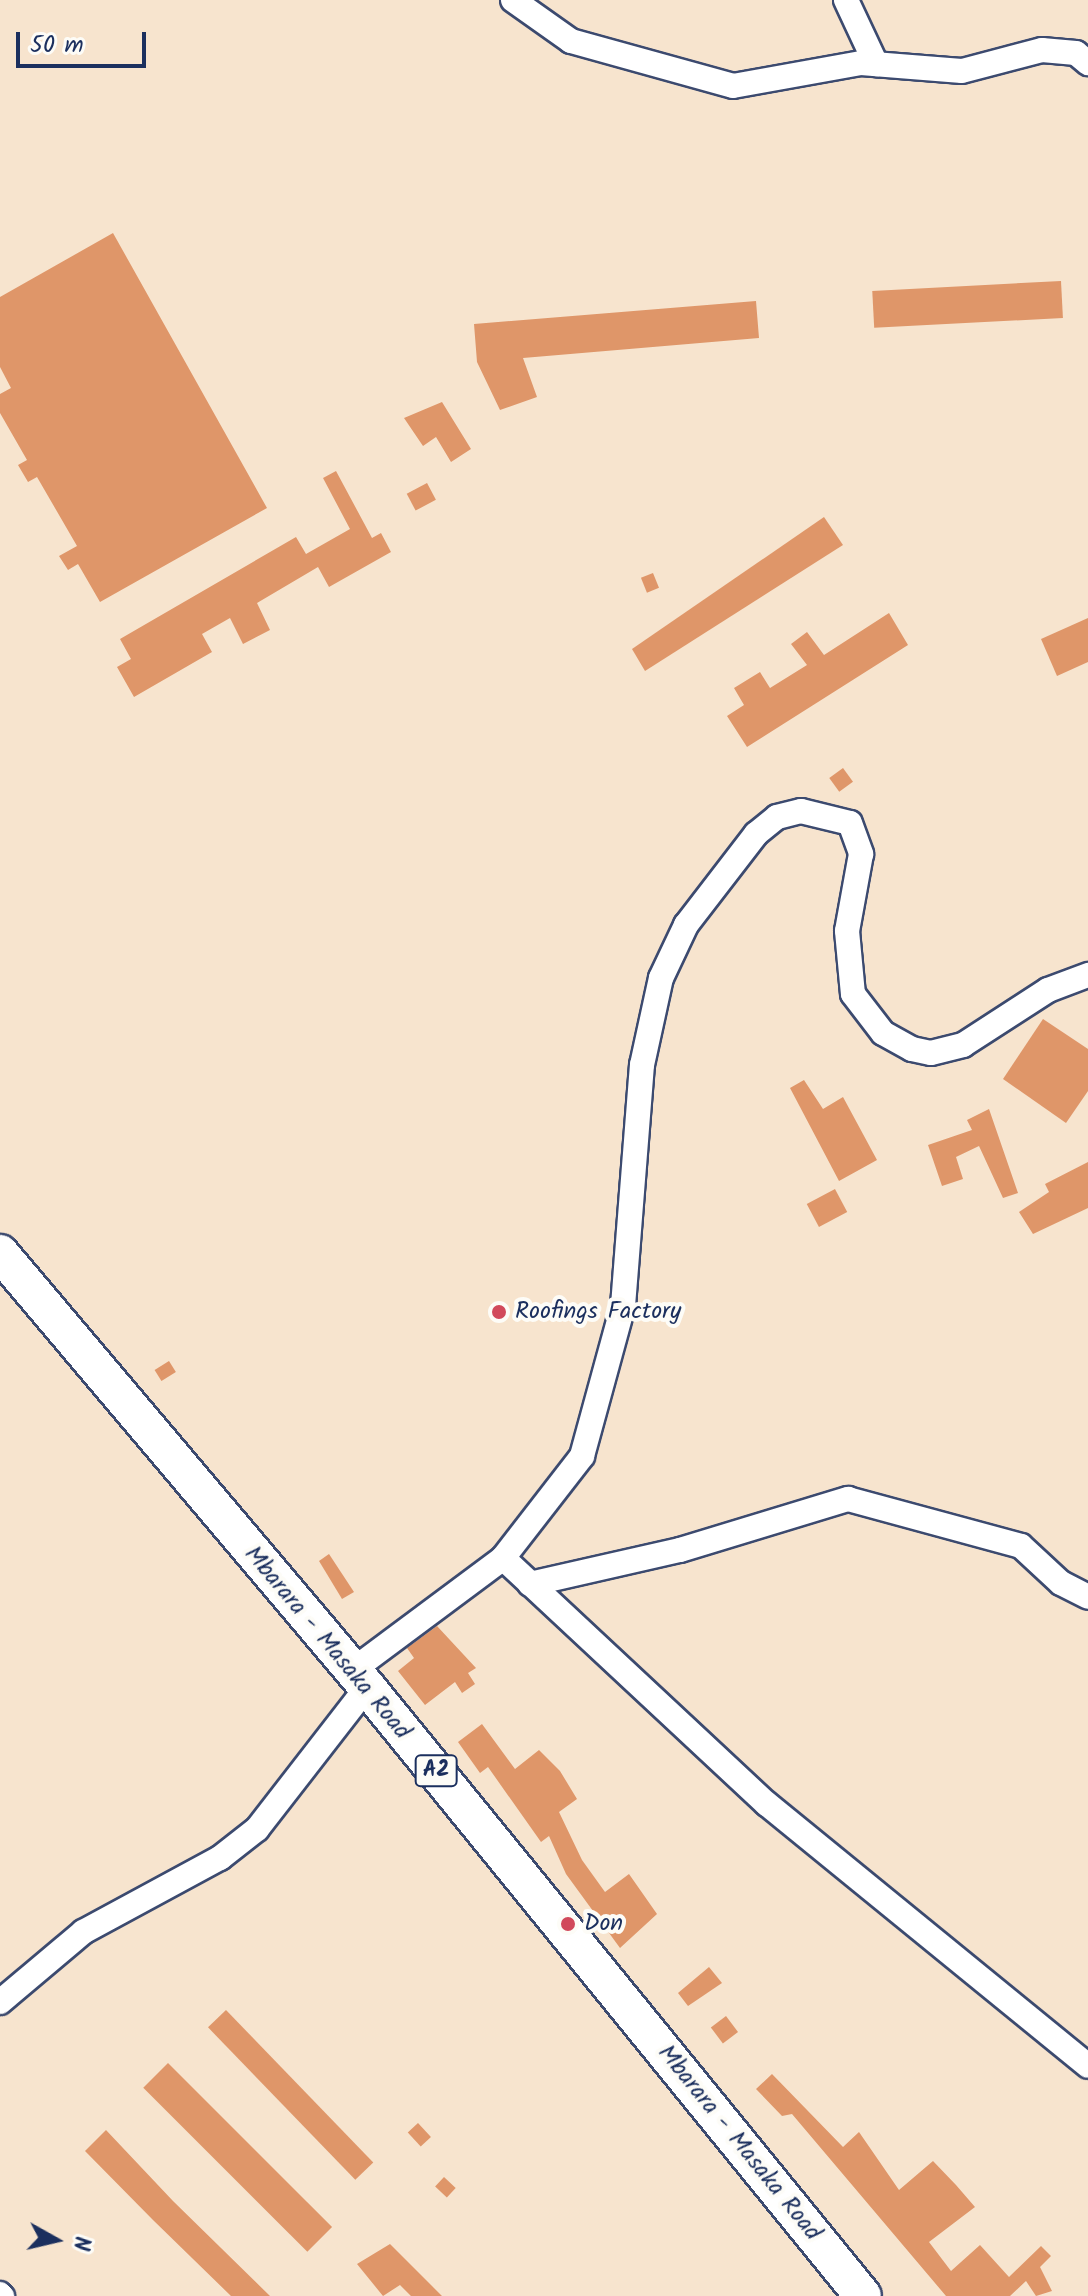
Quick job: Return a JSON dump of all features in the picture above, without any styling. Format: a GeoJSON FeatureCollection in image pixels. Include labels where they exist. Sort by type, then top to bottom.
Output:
{"type":"FeatureCollection","features":[{"type":"Feature","properties":{"kind":"highway","name":"Mbarara - Masaka Road"},"geometry":{"type":"LineString","coordinates":[[0,1253],[360,1678],[863,2296]]}},
{"type":"Feature","properties":{"kind":"street"},"geometry":{"type":"LineString","coordinates":[[513,0],[571,41],[733,86],[876,64],[962,71],[1042,50],[1076,53],[1088,63]]}},
{"type":"Feature","properties":{"kind":"street"},"geometry":{"type":"LineString","coordinates":[[846,0],[876,64]]}},
{"type":"Feature","properties":{"kind":"street"},"geometry":{"type":"LineString","coordinates":[[0,2002],[83,1932],[220,1858],[257,1829],[360,1678],[503,1558],[582,1456],[611,1372],[639,1181],[642,1065],[661,978],[686,925],[756,834],[777,817],[801,811],[850,823],[861,854],[847,931],[853,994],[883,1033],[912,1049],[931,1053],[963,1045],[1048,990],[1088,975]]}},
{"type":"Feature","properties":{"kind":"street"},"geometry":{"type":"LineString","coordinates":[[530,1584],[680,1550],[848,1499],[1021,1546],[1061,1583],[1088,1597]]}},
{"type":"Feature","properties":{"kind":"street"},"geometry":{"type":"LineString","coordinates":[[503,1558],[767,1804],[1088,2066]]}},
{"type":"Feature","properties":{"kind":"building"},"geometry":{"type":"Polygon","coordinates":[[[113,233],[267,508],[100,602],[78,564],[68,570],[59,556],[77,546],[37,477],[28,482],[18,465],[27,460],[0,413],[0,394],[11,388],[0,367],[0,297],[113,233]]]}},
{"type":"Feature","properties":{"kind":"building"},"geometry":{"type":"Polygon","coordinates":[[[1061,281],[1063,318],[874,328],[872,291],[1061,281]]]}},
{"type":"Feature","properties":{"kind":"building"},"geometry":{"type":"Polygon","coordinates":[[[756,301],[759,338],[523,358],[537,397],[500,410],[477,362],[474,324],[756,301]]]}},
{"type":"Feature","properties":{"kind":"building"},"geometry":{"type":"Polygon","coordinates":[[[442,402],[471,449],[451,462],[436,437],[423,446],[404,418],[442,402]]]}},
{"type":"Feature","properties":{"kind":"building"},"geometry":{"type":"Polygon","coordinates":[[[336,471],[372,538],[381,533],[391,552],[329,587],[318,567],[257,603],[270,630],[243,644],[230,618],[202,634],[212,652],[134,697],[117,667],[131,659],[120,639],[296,537],[306,554],[350,529],[323,478],[336,471]]]}},
{"type":"Feature","properties":{"kind":"building"},"geometry":{"type":"Polygon","coordinates":[[[427,483],[436,500],[416,511],[407,494],[427,483]]]}},
{"type":"Feature","properties":{"kind":"building"},"geometry":{"type":"Polygon","coordinates":[[[824,517],[843,545],[645,671],[632,649],[824,517]]]}},
{"type":"Feature","properties":{"kind":"building"},"geometry":{"type":"Polygon","coordinates":[[[653,573],[659,588],[647,593],[641,578],[653,573]]]}},
{"type":"Feature","properties":{"kind":"building"},"geometry":{"type":"Polygon","coordinates":[[[889,613],[908,645],[747,747],[727,716],[744,705],[734,688],[760,672],[770,688],[807,665],[791,644],[807,632],[824,655],[889,613]]]}},
{"type":"Feature","properties":{"kind":"building"},"geometry":{"type":"Polygon","coordinates":[[[1088,618],[1088,662],[1057,676],[1041,639],[1088,618]]]}},
{"type":"Feature","properties":{"kind":"building"},"geometry":{"type":"Polygon","coordinates":[[[843,768],[853,782],[839,792],[829,778],[843,768]]]}},
{"type":"Feature","properties":{"kind":"building"},"geometry":{"type":"Polygon","coordinates":[[[1043,1019],[1088,1049],[1088,1091],[1066,1123],[1003,1079],[1043,1019]]]}},
{"type":"Feature","properties":{"kind":"building"},"geometry":{"type":"Polygon","coordinates":[[[804,1080],[823,1109],[843,1097],[877,1160],[839,1181],[790,1088],[804,1080]]]}},
{"type":"Feature","properties":{"kind":"building"},"geometry":{"type":"Polygon","coordinates":[[[989,1109],[1018,1193],[1003,1198],[979,1146],[956,1157],[963,1179],[942,1186],[928,1145],[972,1130],[967,1120],[989,1109]]]}},
{"type":"Feature","properties":{"kind":"building"},"geometry":{"type":"Polygon","coordinates":[[[1088,1162],[1088,1208],[1033,1234],[1019,1212],[1049,1192],[1045,1184],[1088,1162]]]}},
{"type":"Feature","properties":{"kind":"building"},"geometry":{"type":"Polygon","coordinates":[[[835,1189],[847,1212],[819,1227],[807,1204],[835,1189]]]}},
{"type":"Feature","properties":{"kind":"building"},"geometry":{"type":"Polygon","coordinates":[[[169,1361],[176,1372],[161,1381],[155,1370],[169,1361]]]}},
{"type":"Feature","properties":{"kind":"building"},"geometry":{"type":"Polygon","coordinates":[[[329,1554],[354,1592],[342,1599],[319,1561],[329,1554]]]}},
{"type":"Feature","properties":{"kind":"building"},"geometry":{"type":"Polygon","coordinates":[[[437,1626],[476,1668],[468,1673],[475,1684],[462,1693],[455,1682],[425,1705],[398,1671],[414,1658],[407,1648],[437,1626]]]}},
{"type":"Feature","properties":{"kind":"building"},"geometry":{"type":"Polygon","coordinates":[[[482,1724],[515,1769],[539,1750],[560,1771],[577,1799],[559,1812],[582,1860],[605,1892],[629,1874],[657,1914],[620,1948],[566,1874],[549,1836],[541,1842],[488,1767],[480,1773],[458,1742],[482,1724]]]}},
{"type":"Feature","properties":{"kind":"building"},"geometry":{"type":"Polygon","coordinates":[[[709,1967],[722,1983],[688,2006],[678,1993],[709,1967]]]}},
{"type":"Feature","properties":{"kind":"building"},"geometry":{"type":"Polygon","coordinates":[[[226,2010],[373,2163],[355,2180],[208,2027],[226,2010]]]}},
{"type":"Feature","properties":{"kind":"building"},"geometry":{"type":"Polygon","coordinates":[[[726,2016],[738,2032],[723,2043],[711,2027],[726,2016]]]}},
{"type":"Feature","properties":{"kind":"building"},"geometry":{"type":"Polygon","coordinates":[[[168,2063],[332,2227],[307,2252],[143,2088],[168,2063]]]}},
{"type":"Feature","properties":{"kind":"building"},"geometry":{"type":"Polygon","coordinates":[[[772,2074],[843,2147],[859,2132],[899,2190],[933,2161],[956,2185],[975,2207],[929,2242],[951,2271],[980,2245],[1009,2277],[1041,2246],[1051,2256],[1040,2267],[1052,2291],[1036,2296],[1026,2281],[1010,2296],[946,2296],[792,2114],[782,2116],[756,2089],[772,2074]]]}},
{"type":"Feature","properties":{"kind":"building"},"geometry":{"type":"Polygon","coordinates":[[[418,2123],[431,2137],[421,2146],[408,2133],[418,2123]]]}},
{"type":"Feature","properties":{"kind":"building"},"geometry":{"type":"Polygon","coordinates":[[[106,2130],[270,2296],[231,2296],[153,2220],[85,2151],[106,2130]]]}},
{"type":"Feature","properties":{"kind":"building"},"geometry":{"type":"Polygon","coordinates":[[[444,2177],[456,2188],[447,2197],[435,2187],[444,2177]]]}},
{"type":"Feature","properties":{"kind":"building"},"geometry":{"type":"Polygon","coordinates":[[[390,2244],[442,2296],[411,2296],[400,2285],[383,2296],[357,2264],[390,2244]]]}},
{"type":"Feature","properties":{"kind":"place","name":"Roofings Factory"},"geometry":{"type":"Point","coordinates":[499,1312]}},
{"type":"Feature","properties":{"kind":"place","name":"Don"},"geometry":{"type":"Point","coordinates":[568,1924]}}]}
